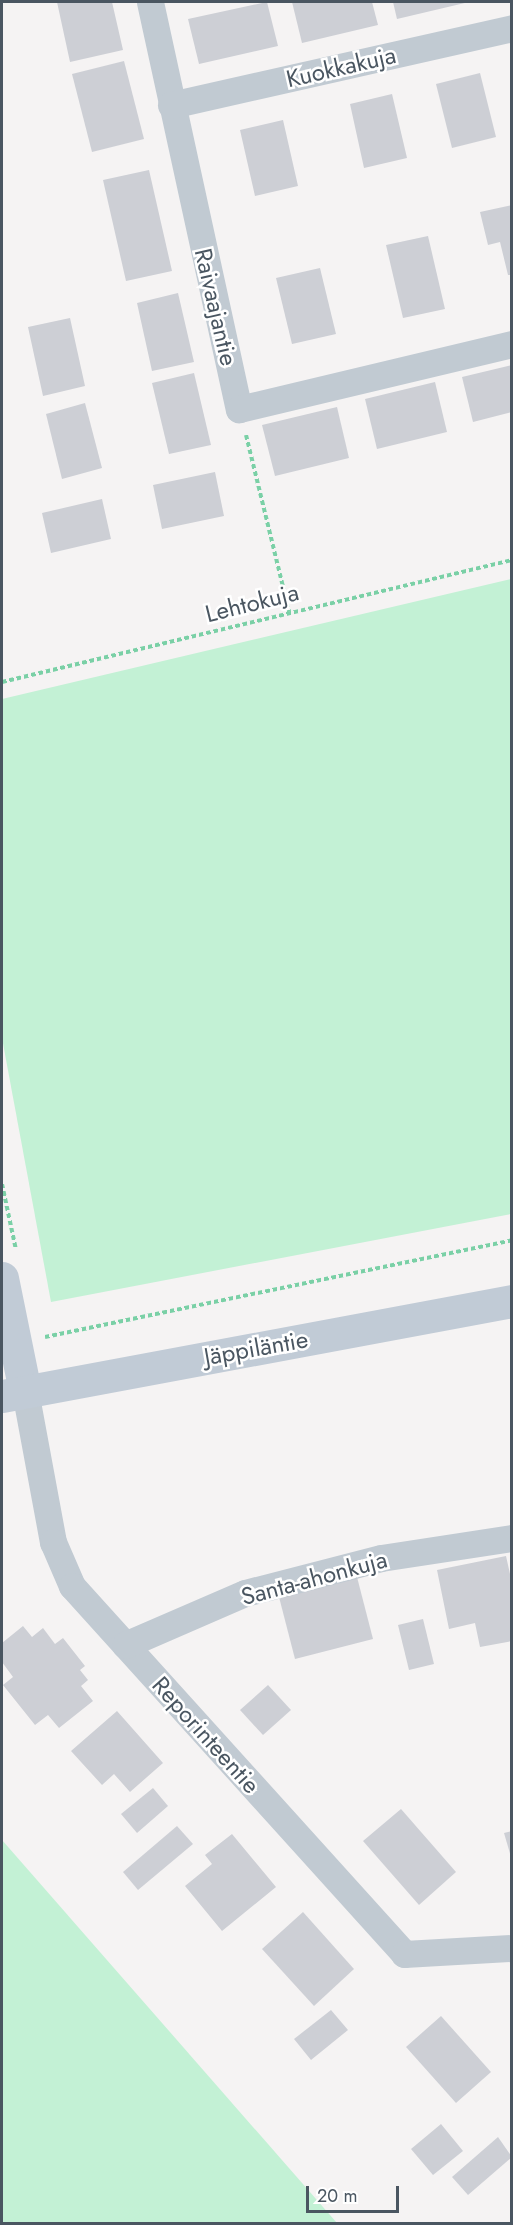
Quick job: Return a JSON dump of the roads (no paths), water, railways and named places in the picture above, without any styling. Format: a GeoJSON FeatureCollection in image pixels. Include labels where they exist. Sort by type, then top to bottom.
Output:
{"type":"FeatureCollection","features":[{"type":"Feature","properties":{"kind":"main road"},"geometry":{"type":"LineString","coordinates":[[2,1278],[13,1394]]}},
{"type":"Feature","properties":{"kind":"main road","name":"Jäppiläntie"},"geometry":{"type":"LineString","coordinates":[[13,1394],[512,1301]]}},
{"type":"Feature","properties":{"kind":"street","name":"Raivaajantie"},"geometry":{"type":"LineString","coordinates":[[150,2],[239,409],[512,344]]}},
{"type":"Feature","properties":{"kind":"street","name":"Kuokkakuja"},"geometry":{"type":"LineString","coordinates":[[171,105],[512,28]]}},
{"type":"Feature","properties":{"kind":"street","name":"Reporinteentie"},"geometry":{"type":"LineString","coordinates":[[13,1394],[53,1542],[72,1586],[125,1645],[404,1954],[512,1948]]}},
{"type":"Feature","properties":{"kind":"street","name":"Santa-ahonkuja"},"geometry":{"type":"LineString","coordinates":[[125,1645],[245,1593],[381,1558],[512,1538]]}}]}
